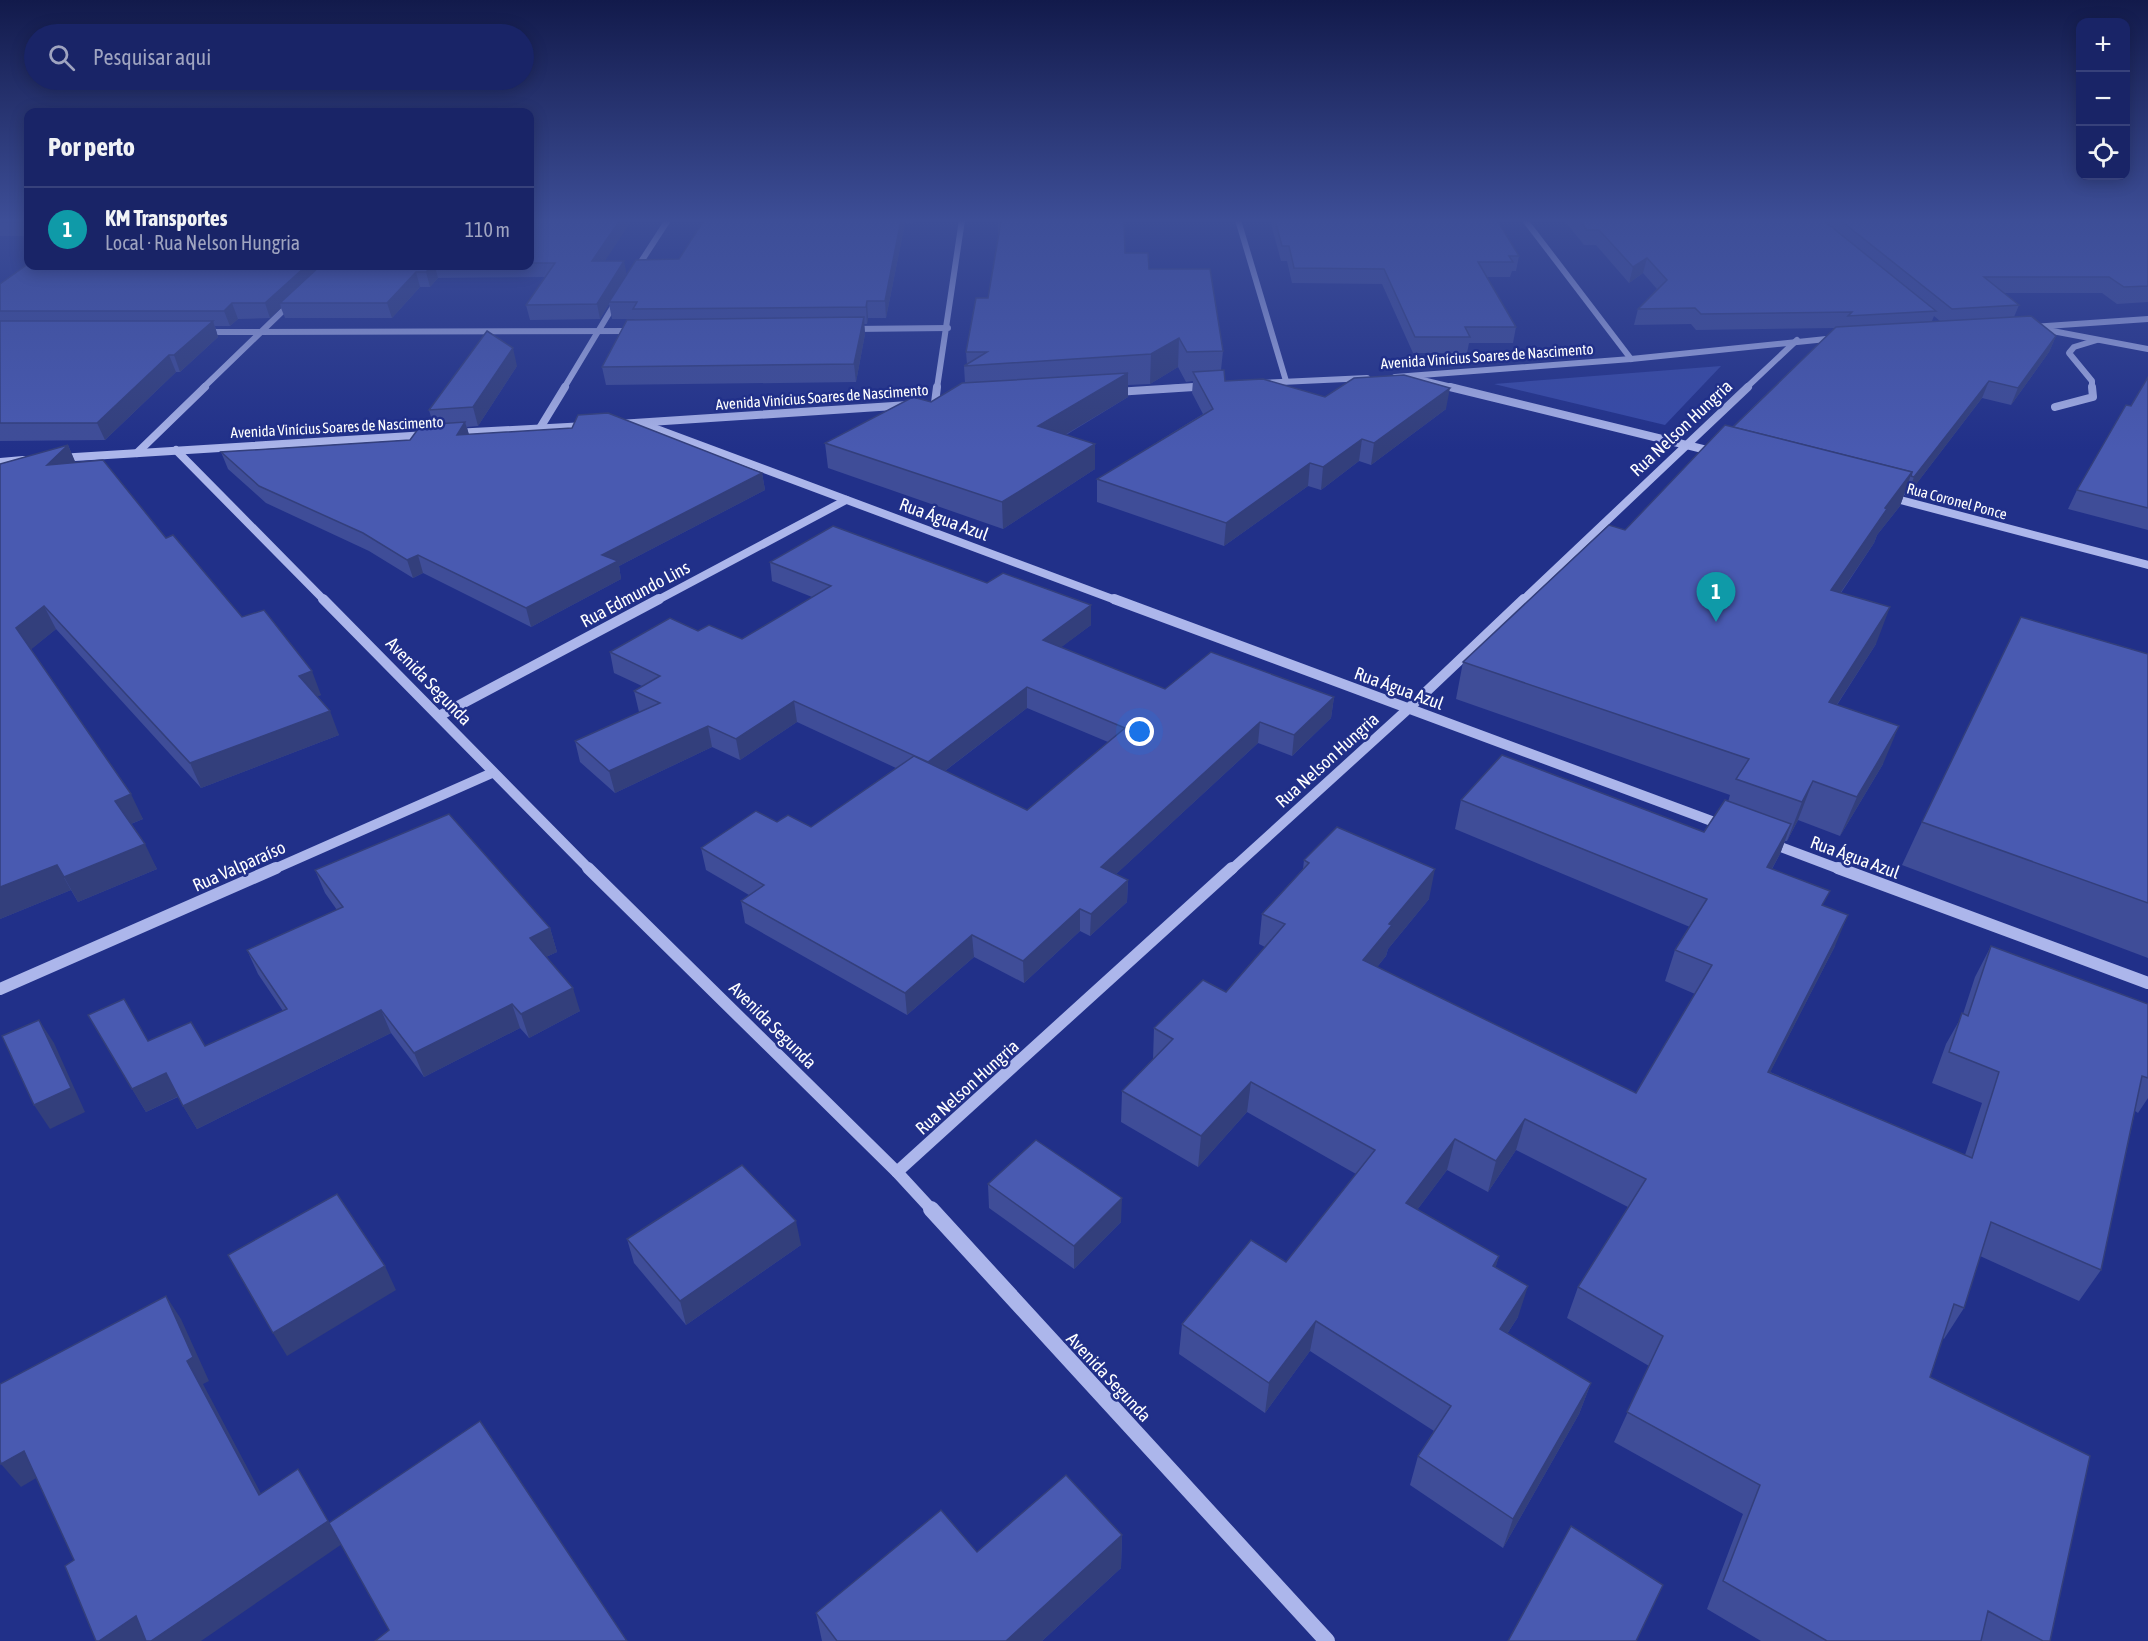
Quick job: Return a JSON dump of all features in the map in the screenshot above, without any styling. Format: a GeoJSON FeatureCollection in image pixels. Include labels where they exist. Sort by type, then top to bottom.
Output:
{"type":"FeatureCollection","features":[{"type":"Feature","properties":{"kind":"street"},"geometry":{"type":"LineString","coordinates":[[137,453],[298,297]]}},
{"type":"Feature","properties":{"kind":"street"},"geometry":{"type":"LineString","coordinates":[[540,428],[618,297]]}},
{"type":"Feature","properties":{"kind":"street"},"geometry":{"type":"LineString","coordinates":[[935,403],[952,297]]}},
{"type":"Feature","properties":{"kind":"street"},"geometry":{"type":"LineString","coordinates":[[1261,297],[1286,381]]}},
{"type":"Feature","properties":{"kind":"street"},"geometry":{"type":"LineString","coordinates":[[1583,297],[1631,359]]}},
{"type":"Feature","properties":{"kind":"street"},"geometry":{"type":"LineString","coordinates":[[2021,327],[2148,319]]}},
{"type":"Feature","properties":{"kind":"street"},"geometry":{"type":"LineString","coordinates":[[2032,327],[2148,349]]}},
{"type":"Feature","properties":{"kind":"street"},"geometry":{"type":"LineString","coordinates":[[842,330],[948,328]]}},
{"type":"Feature","properties":{"kind":"street"},"geometry":{"type":"LineString","coordinates":[[201,332],[643,331]]}},
{"type":"Feature","properties":{"kind":"street","name":"Avenida Vinícius Soares de Nascimento"},"geometry":{"type":"LineString","coordinates":[[1387,377],[1631,359],[1797,340],[1843,338]]}},
{"type":"Feature","properties":{"kind":"street","name":"Rua Nelson Hungria"},"geometry":{"type":"LineString","coordinates":[[897,1172],[1408,709],[1797,340]]}},
{"type":"Feature","properties":{"kind":"street"},"geometry":{"type":"LineString","coordinates":[[2055,407],[2093,397],[2092,381],[2069,353],[2074,347],[2097,340]]}},
{"type":"Feature","properties":{"kind":"street"},"geometry":{"type":"LineString","coordinates":[[1409,376],[1722,453]]}},
{"type":"Feature","properties":{"kind":"street","name":"Avenida Vinícius Soares de Nascimento"},"geometry":{"type":"LineString","coordinates":[[1252,383],[1376,378]]}},
{"type":"Feature","properties":{"kind":"street"},"geometry":{"type":"LineString","coordinates":[[1105,392],[1218,385]]}},
{"type":"Feature","properties":{"kind":"street","name":"Avenida Vinícius Soares de Nascimento"},"geometry":{"type":"LineString","coordinates":[[606,424],[946,402]]}},
{"type":"Feature","properties":{"kind":"street","name":"Rua Água Azul"},"geometry":{"type":"LineString","coordinates":[[640,423],[1733,829]]}},
{"type":"Feature","properties":{"kind":"street","name":"Avenida Vinícius Soares de Nascimento"},"geometry":{"type":"LineString","coordinates":[[446,434],[595,425]]}},
{"type":"Feature","properties":{"kind":"street","name":"Avenida Vinícius Soares de Nascimento"},"geometry":{"type":"LineString","coordinates":[[46,459],[434,435]]}},
{"type":"Feature","properties":{"kind":"street","name":"Avenida Segunda"},"geometry":{"type":"LineString","coordinates":[[176,450],[440,716],[492,773],[897,1172],[1327,1641]]}},
{"type":"Feature","properties":{"kind":"street"},"geometry":{"type":"LineString","coordinates":[[0,462],[34,460]]}},
{"type":"Feature","properties":{"kind":"street","name":"Rua Coronel Ponce"},"geometry":{"type":"LineString","coordinates":[[1883,496],[2148,565]]}},
{"type":"Feature","properties":{"kind":"street","name":"Rua Edmundo Lins"},"geometry":{"type":"LineString","coordinates":[[440,716],[846,500]]}},
{"type":"Feature","properties":{"kind":"street","name":"Rua Valparaíso"},"geometry":{"type":"LineString","coordinates":[[0,989],[492,773]]}},
{"type":"Feature","properties":{"kind":"street","name":"Rua Água Azul"},"geometry":{"type":"LineString","coordinates":[[1755,838],[2148,983]]}},
{"type":"Feature","properties":{"kind":"shaded area"},"geometry":{"type":"Polygon","coordinates":[[[1721,366],[1665,425],[1494,384],[1721,366]]]}},
{"type":"Feature","properties":{"kind":"building"},"geometry":{"type":"Polygon","coordinates":[[[0,297],[272,297],[265,303],[232,303],[224,311],[0,311],[0,297]]]}},
{"type":"Feature","properties":{"kind":"building"},"geometry":{"type":"Polygon","coordinates":[[[287,297],[393,297],[387,303],[280,303],[287,297]]]}},
{"type":"Feature","properties":{"kind":"building"},"geometry":{"type":"Polygon","coordinates":[[[532,297],[602,297],[597,304],[526,305],[532,297]]]}},
{"type":"Feature","properties":{"kind":"building"},"geometry":{"type":"Polygon","coordinates":[[[612,297],[886,297],[885,301],[867,301],[866,307],[633,309],[637,302],[609,302],[612,297]]]}},
{"type":"Feature","properties":{"kind":"building"},"geometry":{"type":"Polygon","coordinates":[[[1214,297],[1223,351],[1187,352],[1179,338],[1151,354],[964,366],[987,352],[966,352],[976,298],[1214,297]]]}},
{"type":"Feature","properties":{"kind":"building"},"geometry":{"type":"Polygon","coordinates":[[[1397,297],[1498,297],[1516,327],[1465,327],[1470,337],[1415,337],[1397,297]]]}},
{"type":"Feature","properties":{"kind":"building"},"geometry":{"type":"Polygon","coordinates":[[[1650,297],[1918,297],[1936,311],[1848,316],[1852,312],[1701,314],[1695,308],[1638,309],[1650,297]]]}},
{"type":"Feature","properties":{"kind":"building"},"geometry":{"type":"Polygon","coordinates":[[[1936,297],[2008,297],[2019,305],[1952,309],[1936,297]]]}},
{"type":"Feature","properties":{"kind":"building"},"geometry":{"type":"Polygon","coordinates":[[[2031,316],[2056,336],[2018,388],[1989,381],[1914,477],[1911,476],[1912,472],[1733,427],[1836,327],[2031,316]]]}},
{"type":"Feature","properties":{"kind":"building"},"geometry":{"type":"Polygon","coordinates":[[[864,317],[854,364],[602,367],[627,320],[864,317]]]}},
{"type":"Feature","properties":{"kind":"building"},"geometry":{"type":"Polygon","coordinates":[[[0,321],[213,321],[174,355],[169,355],[97,423],[0,423],[0,321]]]}},
{"type":"Feature","properties":{"kind":"building"},"geometry":{"type":"Polygon","coordinates":[[[487,331],[513,348],[473,407],[429,410],[487,331]]]}},
{"type":"Feature","properties":{"kind":"building"},"geometry":{"type":"Polygon","coordinates":[[[1224,370],[1225,381],[1263,379],[1325,397],[1354,378],[1404,375],[1450,388],[1374,443],[1362,439],[1323,467],[1310,463],[1226,523],[1097,479],[1213,409],[1193,372],[1224,370]]]}},
{"type":"Feature","properties":{"kind":"building"},"geometry":{"type":"Polygon","coordinates":[[[1128,373],[1038,426],[1095,444],[1002,502],[825,443],[913,397],[931,402],[962,383],[1128,373]]]}},
{"type":"Feature","properties":{"kind":"building"},"geometry":{"type":"Polygon","coordinates":[[[2148,377],[2148,508],[2077,490],[2126,405],[2131,406],[2148,377]]]}},
{"type":"Feature","properties":{"kind":"building"},"geometry":{"type":"Polygon","coordinates":[[[608,413],[762,473],[602,555],[618,561],[526,608],[418,555],[407,560],[363,533],[259,486],[221,452],[410,440],[421,425],[465,422],[457,435],[572,428],[578,415],[608,413]]]}},
{"type":"Feature","properties":{"kind":"building"},"geometry":{"type":"Polygon","coordinates":[[[1725,425],[1912,472],[1885,508],[1887,509],[1831,590],[1890,607],[1829,702],[1899,726],[1857,797],[1813,781],[1802,802],[1736,779],[1749,759],[1463,662],[1609,525],[1625,530],[1725,425]]]}},
{"type":"Feature","properties":{"kind":"building"},"geometry":{"type":"Polygon","coordinates":[[[68,445],[47,465],[103,460],[166,538],[173,535],[242,617],[264,610],[312,671],[299,676],[330,711],[190,763],[44,606],[16,628],[131,794],[115,801],[145,844],[64,877],[57,865],[0,887],[0,464],[68,445]]]}},
{"type":"Feature","properties":{"kind":"building"},"geometry":{"type":"Polygon","coordinates":[[[833,526],[987,583],[1003,573],[1091,605],[1043,640],[1165,689],[1211,652],[1334,697],[1294,735],[1260,722],[1101,867],[1128,880],[1091,914],[1080,909],[1023,961],[972,935],[905,993],[741,901],[764,885],[701,848],[756,811],[777,822],[788,815],[811,827],[914,756],[1027,810],[1125,728],[1027,687],[928,762],[794,701],[736,739],[708,726],[609,771],[575,741],[660,703],[634,691],[660,676],[610,652],[670,618],[698,631],[709,625],[742,639],[831,586],[770,562],[833,526]]]}},
{"type":"Feature","properties":{"kind":"building"},"geometry":{"type":"Polygon","coordinates":[[[2021,617],[2148,654],[2148,903],[1922,822],[2021,617]]]}},
{"type":"Feature","properties":{"kind":"building"},"geometry":{"type":"Polygon","coordinates":[[[1502,755],[1704,832],[1725,800],[1791,824],[1767,867],[1830,891],[1822,905],[1848,915],[1768,1072],[1972,1158],[1999,1072],[1949,1052],[1962,1013],[1968,1016],[1991,946],[2148,1004],[2148,1078],[2142,1076],[2101,1270],[1991,1222],[1964,1308],[1954,1304],[1930,1377],[2090,1456],[2050,1641],[2043,1641],[1988,1611],[1981,1641],[1827,1641],[1723,1581],[1760,1485],[1627,1412],[1663,1336],[1578,1287],[1646,1179],[1525,1119],[1496,1161],[1455,1139],[1406,1203],[1499,1256],[1493,1266],[1528,1286],[1500,1329],[1591,1383],[1513,1519],[1418,1456],[1451,1406],[1316,1321],[1269,1383],[1182,1324],[1251,1240],[1286,1262],[1375,1150],[1251,1082],[1201,1136],[1122,1091],[1173,1039],[1154,1028],[1203,980],[1226,992],[1285,924],[1262,914],[1309,863],[1304,860],[1337,827],[1435,869],[1389,924],[1392,925],[1363,960],[1636,1093],[1712,965],[1675,950],[1707,899],[1461,800],[1502,755]]]}},
{"type":"Feature","properties":{"kind":"building"},"geometry":{"type":"Polygon","coordinates":[[[449,814],[550,928],[530,938],[573,988],[521,1014],[512,1004],[414,1053],[381,1010],[183,1106],[166,1073],[132,1089],[88,1015],[124,999],[148,1041],[191,1022],[205,1046],[287,1009],[247,950],[343,907],[315,870],[449,814]]]}},
{"type":"Feature","properties":{"kind":"building"},"geometry":{"type":"Polygon","coordinates":[[[39,1020],[71,1088],[34,1105],[2,1036],[39,1020]]]}},
{"type":"Feature","properties":{"kind":"building"},"geometry":{"type":"Polygon","coordinates":[[[1036,1140],[1122,1198],[1074,1246],[988,1184],[1036,1140]]]}},
{"type":"Feature","properties":{"kind":"building"},"geometry":{"type":"Polygon","coordinates":[[[742,1165],[796,1221],[680,1301],[627,1239],[742,1165]]]}},
{"type":"Feature","properties":{"kind":"building"},"geometry":{"type":"Polygon","coordinates":[[[337,1194],[385,1266],[273,1333],[228,1255],[337,1194]]]}},
{"type":"Feature","properties":{"kind":"building"},"geometry":{"type":"Polygon","coordinates":[[[166,1296],[193,1357],[187,1361],[259,1495],[298,1469],[328,1521],[151,1641],[146,1641],[136,1616],[96,1641],[65,1566],[74,1560],[24,1451],[1,1464],[0,1384],[166,1296]]]}},
{"type":"Feature","properties":{"kind":"building"},"geometry":{"type":"Polygon","coordinates":[[[480,1421],[627,1641],[375,1641],[389,1630],[329,1523],[480,1421]]]}},
{"type":"Feature","properties":{"kind":"building"},"geometry":{"type":"Polygon","coordinates":[[[1066,1475],[1122,1535],[1006,1641],[837,1641],[816,1613],[941,1510],[977,1552],[1066,1475]]]}},
{"type":"Feature","properties":{"kind":"building"},"geometry":{"type":"Polygon","coordinates":[[[1571,1526],[1663,1585],[1636,1641],[1508,1641],[1571,1526]]]}},
{"type":"Feature","properties":{"kind":"place","name":"KM Transportes"},"geometry":{"type":"Point","coordinates":[1716,622]}}]}
